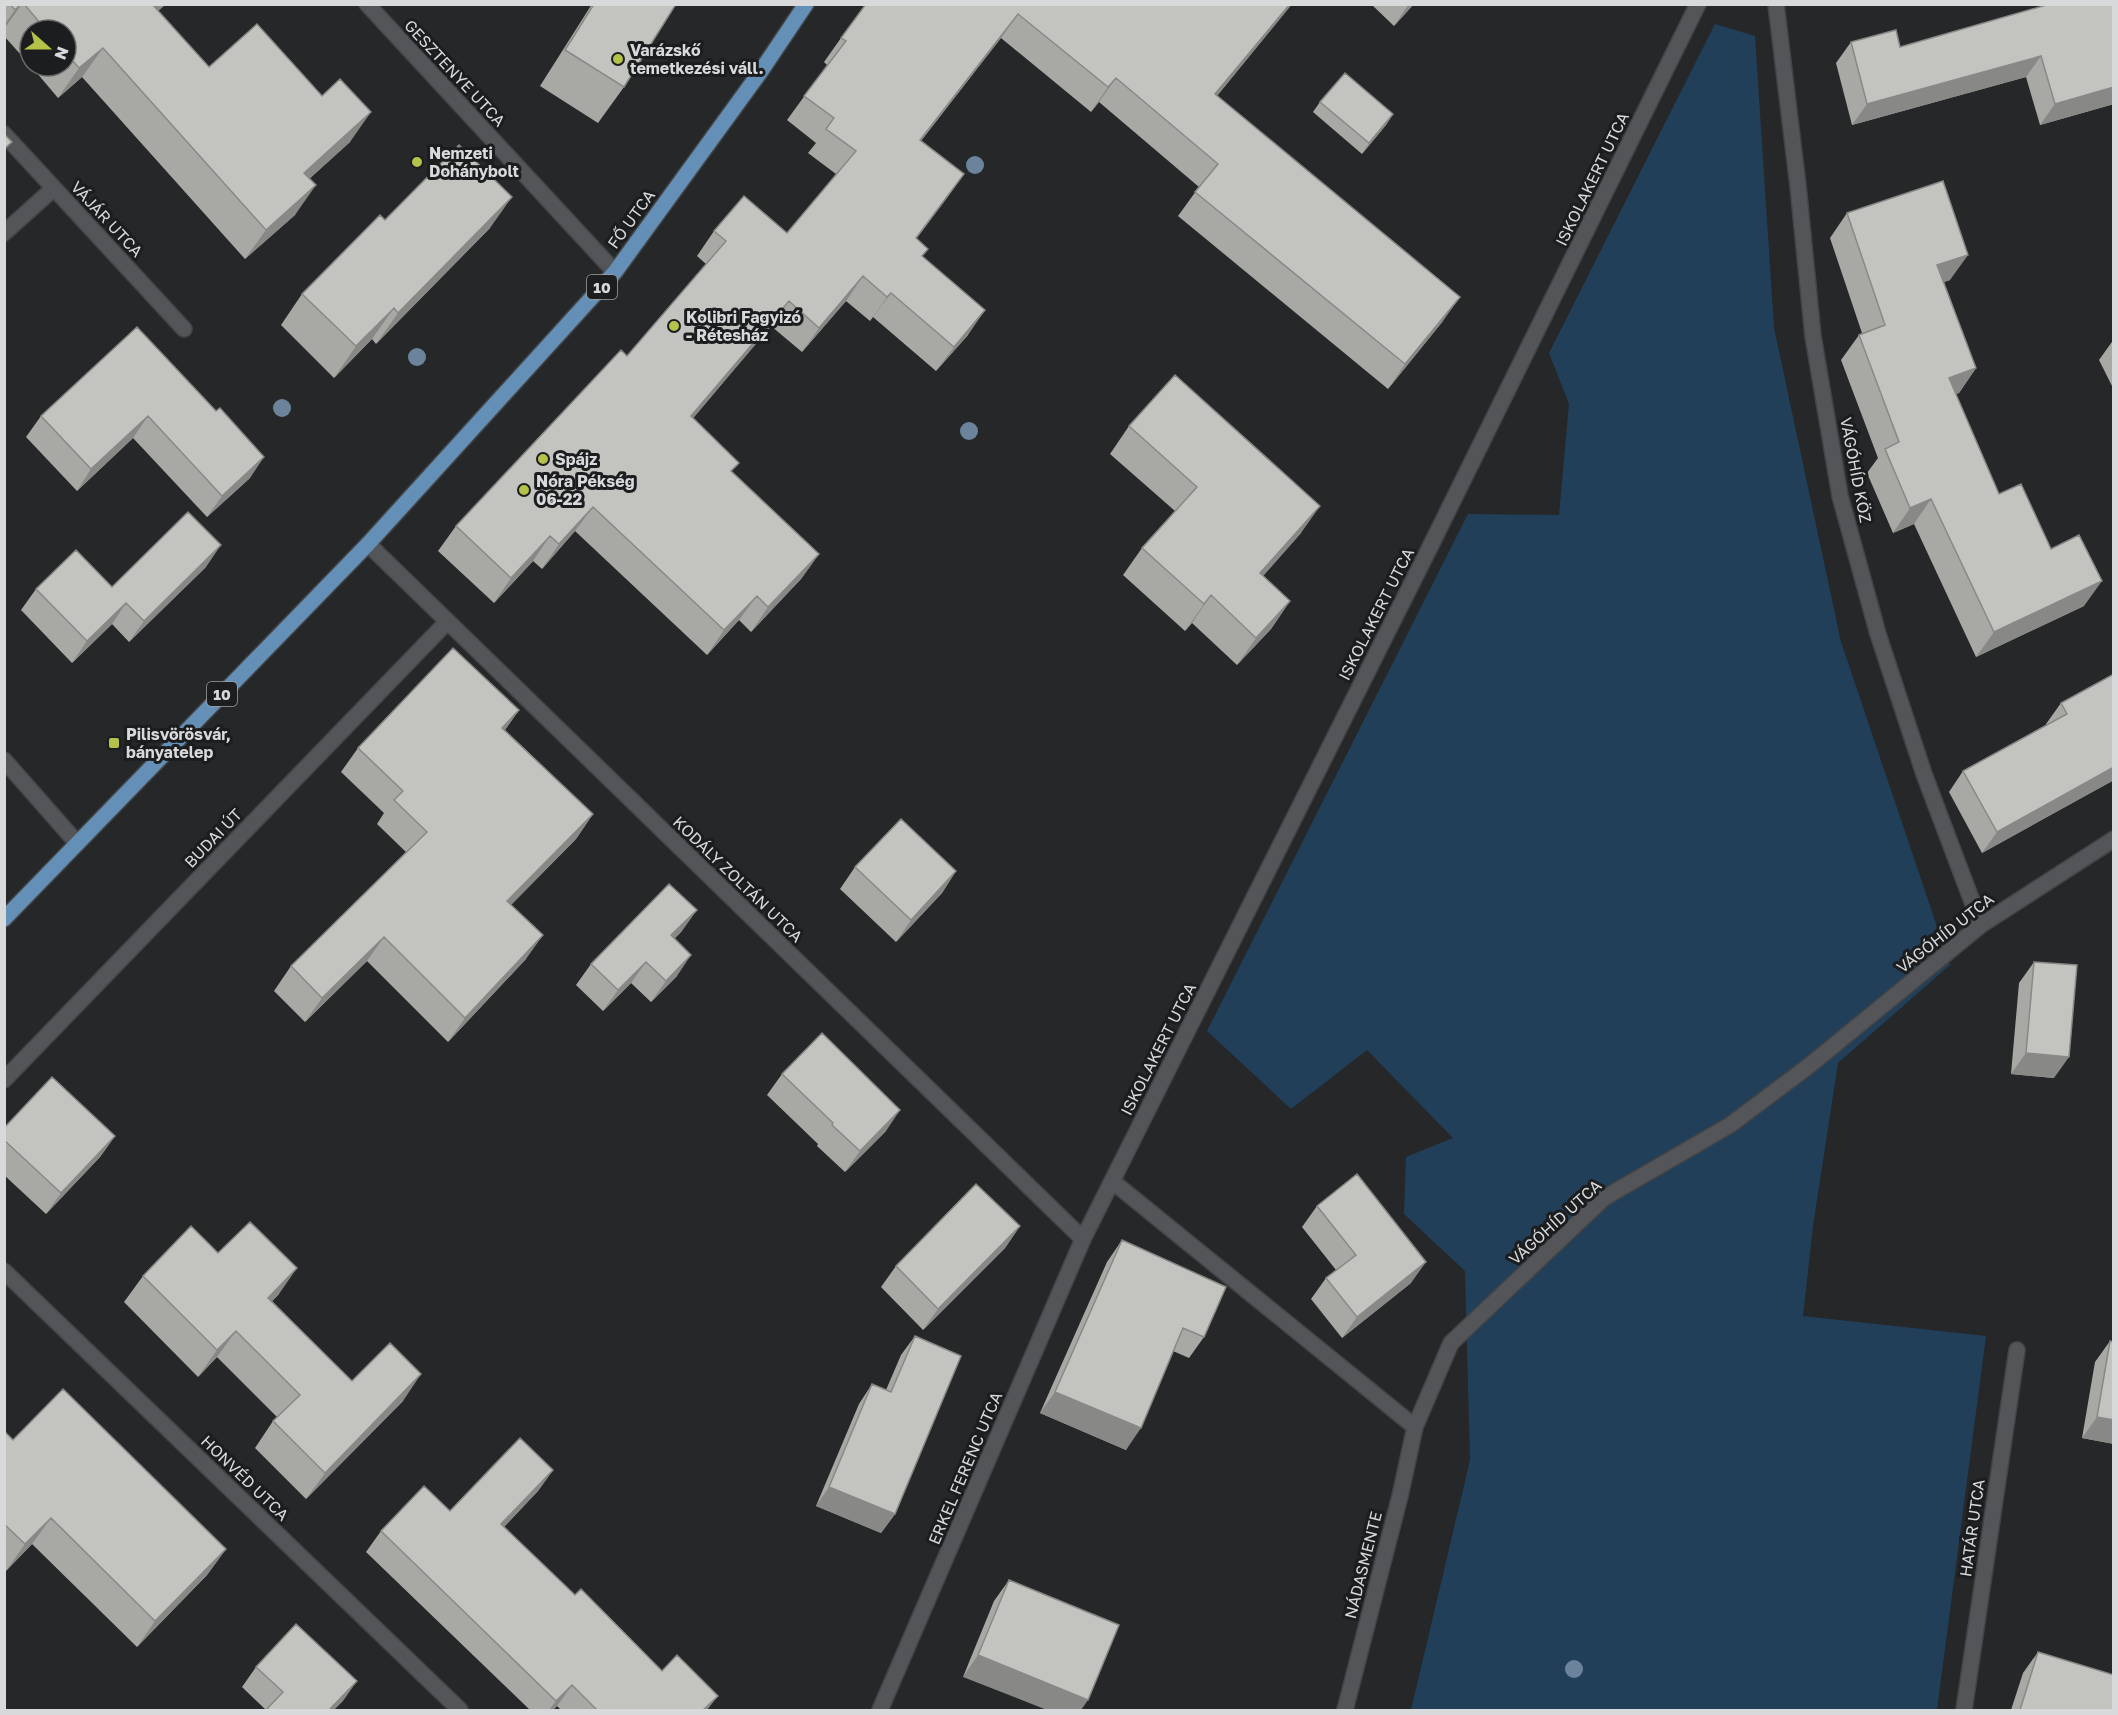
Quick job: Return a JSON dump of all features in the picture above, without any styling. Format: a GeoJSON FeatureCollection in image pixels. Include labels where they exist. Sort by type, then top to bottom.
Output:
{"type":"FeatureCollection","features":[{"type":"Feature","properties":{"kind":"main road","name":"FŐ UTCA"},"geometry":{"type":"LineString","coordinates":[[368,544],[615,272],[761,71],[806,4]]}},
{"type":"Feature","properties":{"kind":"main road","name":"10"},"geometry":{"type":"LineString","coordinates":[[4,919],[368,544]]}},
{"type":"Feature","properties":{"kind":"street","name":"GESZTENYE UTCA"},"geometry":{"type":"LineString","coordinates":[[367,4],[615,272]]}},
{"type":"Feature","properties":{"kind":"street","name":"ISKOLAKERT UTCA"},"geometry":{"type":"LineString","coordinates":[[1083,1239],[1433,541],[1698,4]]}},
{"type":"Feature","properties":{"kind":"street","name":"VÁGÓHÍD KÖZ"},"geometry":{"type":"LineString","coordinates":[[1776,4],[1813,336],[1840,496],[1882,645],[1924,774],[1981,925]]}},
{"type":"Feature","properties":{"kind":"street","name":"VÁJÁR UTCA"},"geometry":{"type":"LineString","coordinates":[[4,134],[184,328]]}},
{"type":"Feature","properties":{"kind":"street"},"geometry":{"type":"LineString","coordinates":[[4,233],[53,189]]}},
{"type":"Feature","properties":{"kind":"street","name":"KODÁLY ZOLTÁN UTCA"},"geometry":{"type":"LineString","coordinates":[[368,544],[1083,1239]]}},
{"type":"Feature","properties":{"kind":"street","name":"BUDAI ÚT"},"geometry":{"type":"LineString","coordinates":[[4,1080],[447,621]]}},
{"type":"Feature","properties":{"kind":"street"},"geometry":{"type":"LineString","coordinates":[[4,760],[77,843]]}},
{"type":"Feature","properties":{"kind":"street","name":"VÁGÓHÍD UTCA"},"geometry":{"type":"LineString","coordinates":[[1415,1427],[1451,1343],[1604,1198],[1730,1125],[1810,1065],[1981,925],[2114,839]]}},
{"type":"Feature","properties":{"kind":"street"},"geometry":{"type":"LineString","coordinates":[[1112,1181],[1415,1427]]}},
{"type":"Feature","properties":{"kind":"street","name":"ERKEL FERENC UTCA"},"geometry":{"type":"LineString","coordinates":[[880,1710],[1083,1239]]}},
{"type":"Feature","properties":{"kind":"street","name":"HONVÉD UTCA"},"geometry":{"type":"LineString","coordinates":[[4,1271],[460,1710]]}},
{"type":"Feature","properties":{"kind":"street","name":"HATÁR UTCA"},"geometry":{"type":"LineString","coordinates":[[1964,1710],[2017,1350]]}},
{"type":"Feature","properties":{"kind":"street","name":"NÁDASMENTE"},"geometry":{"type":"LineString","coordinates":[[1345,1710],[1400,1496],[1415,1427]]}},
{"type":"Feature","properties":{"kind":"shaded area"},"geometry":{"type":"Polygon","coordinates":[[[1715,24],[1755,36],[1774,328],[1841,642],[1950,965],[1838,1063],[1813,1226],[1803,1316],[1986,1336],[1937,1710],[1411,1710],[1470,1460],[1465,1271],[1404,1214],[1406,1157],[1453,1138],[1367,1050],[1291,1109],[1207,1031],[1468,514],[1559,515],[1569,404],[1549,353],[1715,24]]]}},
{"type":"Feature","properties":{"kind":"building"},"geometry":{"type":"Polygon","coordinates":[[[10,4],[21,4],[15,10],[10,4]]]}},
{"type":"Feature","properties":{"kind":"building"},"geometry":{"type":"Polygon","coordinates":[[[24,4],[152,4],[209,67],[257,24],[322,96],[340,79],[371,112],[304,173],[316,185],[266,230],[103,48],[79,68],[78,18],[36,18],[24,4]]]}},
{"type":"Feature","properties":{"kind":"building"},"geometry":{"type":"Polygon","coordinates":[[[594,4],[676,4],[624,87],[565,50],[594,4]]]}},
{"type":"Feature","properties":{"kind":"building"},"geometry":{"type":"Polygon","coordinates":[[[866,4],[1290,4],[1215,94],[1460,297],[1405,364],[1195,192],[1218,164],[1116,78],[1108,87],[1018,14],[920,140],[964,174],[916,238],[928,249],[922,256],[985,310],[954,347],[891,293],[887,297],[863,276],[819,328],[789,301],[691,416],[739,463],[731,471],[819,554],[768,607],[757,596],[724,630],[593,507],[559,544],[550,536],[511,578],[456,526],[621,350],[627,356],[726,241],[714,231],[744,196],[787,233],[856,151],[826,129],[834,118],[804,96],[846,41],[841,38],[866,4]]]}},
{"type":"Feature","properties":{"kind":"building"},"geometry":{"type":"Polygon","coordinates":[[[2050,4],[2114,4],[2114,87],[2055,104],[2041,56],[1867,104],[1851,42],[1896,30],[1900,47],[2050,4]]]}},
{"type":"Feature","properties":{"kind":"building"},"geometry":{"type":"Polygon","coordinates":[[[1345,73],[1393,114],[1369,143],[1320,102],[1345,73]]]}},
{"type":"Feature","properties":{"kind":"building"},"geometry":{"type":"Polygon","coordinates":[[[4,134],[12,142],[4,149],[4,134]]]}},
{"type":"Feature","properties":{"kind":"building"},"geometry":{"type":"Polygon","coordinates":[[[459,145],[512,197],[398,313],[394,308],[356,346],[302,294],[380,215],[385,220],[459,145]]]}},
{"type":"Feature","properties":{"kind":"building"},"geometry":{"type":"Polygon","coordinates":[[[1943,181],[1968,255],[1937,265],[1976,368],[1949,378],[1999,494],[2021,484],[2051,549],[2079,535],[2102,581],[1994,632],[1931,499],[1910,508],[1885,449],[1899,442],[1859,335],[1885,325],[1847,213],[1943,181]]]}},
{"type":"Feature","properties":{"kind":"building"},"geometry":{"type":"Polygon","coordinates":[[[137,327],[216,411],[220,408],[264,457],[222,496],[148,416],[91,469],[41,416],[137,327]]]}},
{"type":"Feature","properties":{"kind":"building"},"geometry":{"type":"Polygon","coordinates":[[[1175,375],[1320,506],[1260,573],[1290,601],[1256,638],[1211,595],[1204,604],[1142,548],[1197,487],[1129,426],[1175,375]]]}},
{"type":"Feature","properties":{"kind":"building"},"geometry":{"type":"Polygon","coordinates":[[[188,512],[221,545],[144,621],[126,603],[87,641],[36,589],[76,550],[112,587],[188,512]]]}},
{"type":"Feature","properties":{"kind":"building"},"geometry":{"type":"Polygon","coordinates":[[[453,648],[519,710],[502,728],[593,814],[507,901],[543,935],[465,1018],[384,937],[322,998],[291,966],[427,832],[394,800],[403,791],[358,748],[453,648]]]}},
{"type":"Feature","properties":{"kind":"building"},"geometry":{"type":"Polygon","coordinates":[[[2114,674],[2114,767],[1997,832],[1963,771],[2067,714],[2061,703],[2114,674]]]}},
{"type":"Feature","properties":{"kind":"building"},"geometry":{"type":"Polygon","coordinates":[[[901,819],[956,871],[911,920],[855,867],[901,819]]]}},
{"type":"Feature","properties":{"kind":"building"},"geometry":{"type":"Polygon","coordinates":[[[669,884],[697,910],[671,935],[691,955],[666,981],[646,962],[618,990],[591,964],[669,884]]]}},
{"type":"Feature","properties":{"kind":"building"},"geometry":{"type":"Polygon","coordinates":[[[2034,962],[2077,965],[2069,1057],[2026,1053],[2034,962]]]}},
{"type":"Feature","properties":{"kind":"building"},"geometry":{"type":"Polygon","coordinates":[[[822,1033],[900,1110],[860,1151],[782,1074],[822,1033]]]}},
{"type":"Feature","properties":{"kind":"building"},"geometry":{"type":"Polygon","coordinates":[[[52,1077],[115,1136],[61,1193],[4,1140],[4,1128],[52,1077]]]}},
{"type":"Feature","properties":{"kind":"building"},"geometry":{"type":"Polygon","coordinates":[[[1357,1174],[1426,1262],[1357,1317],[1326,1278],[1356,1255],[1317,1206],[1357,1174]]]}},
{"type":"Feature","properties":{"kind":"building"},"geometry":{"type":"Polygon","coordinates":[[[976,1184],[1020,1226],[938,1309],[896,1266],[976,1184]]]}},
{"type":"Feature","properties":{"kind":"building"},"geometry":{"type":"Polygon","coordinates":[[[250,1222],[297,1268],[268,1298],[352,1381],[390,1343],[421,1374],[325,1473],[273,1421],[300,1395],[236,1331],[217,1350],[143,1276],[191,1226],[218,1253],[250,1222]]]}},
{"type":"Feature","properties":{"kind":"building"},"geometry":{"type":"Polygon","coordinates":[[[1122,1240],[1226,1287],[1204,1337],[1183,1328],[1141,1428],[1055,1392],[1122,1240]]]}},
{"type":"Feature","properties":{"kind":"building"},"geometry":{"type":"Polygon","coordinates":[[[915,1336],[961,1356],[895,1514],[829,1487],[872,1384],[891,1392],[915,1336]]]}},
{"type":"Feature","properties":{"kind":"building"},"geometry":{"type":"Polygon","coordinates":[[[2110,1341],[2114,1342],[2114,1420],[2097,1417],[2110,1341]]]}},
{"type":"Feature","properties":{"kind":"building"},"geometry":{"type":"Polygon","coordinates":[[[63,1389],[226,1549],[155,1621],[51,1518],[25,1544],[4,1524],[4,1431],[13,1440],[63,1389]]]}},
{"type":"Feature","properties":{"kind":"building"},"geometry":{"type":"Polygon","coordinates":[[[520,1438],[553,1470],[501,1524],[575,1595],[581,1589],[662,1671],[677,1655],[718,1696],[703,1710],[597,1710],[572,1685],[556,1701],[381,1531],[424,1486],[450,1511],[520,1438]]]}},
{"type":"Feature","properties":{"kind":"building"},"geometry":{"type":"Polygon","coordinates":[[[1009,1580],[1119,1625],[1088,1700],[978,1655],[1009,1580]]]}},
{"type":"Feature","properties":{"kind":"building"},"geometry":{"type":"Polygon","coordinates":[[[296,1624],[357,1681],[329,1710],[266,1710],[283,1692],[256,1667],[296,1624]]]}},
{"type":"Feature","properties":{"kind":"building"},"geometry":{"type":"Polygon","coordinates":[[[2038,1652],[2114,1675],[2114,1710],[2020,1710],[2038,1652]]]}},
{"type":"Feature","properties":{"kind":"place","name":"Varázskő temetkezési váll."},"geometry":{"type":"Point","coordinates":[618,59]}},
{"type":"Feature","properties":{"kind":"place","name":"Nemzeti Dohánybolt"},"geometry":{"type":"Point","coordinates":[417,162]}},
{"type":"Feature","properties":{"kind":"place","name":"Kolibri Fagyizó - Rétesház"},"geometry":{"type":"Point","coordinates":[674,326]}},
{"type":"Feature","properties":{"kind":"place","name":"Spájz"},"geometry":{"type":"Point","coordinates":[543,459]}},
{"type":"Feature","properties":{"kind":"place","name":"Nóra Pékség 06-22"},"geometry":{"type":"Point","coordinates":[524,490]}},
{"type":"Feature","properties":{"kind":"place","name":"Pilisvörösvár, bányatelep"},"geometry":{"type":"Point","coordinates":[114,743]}}]}
